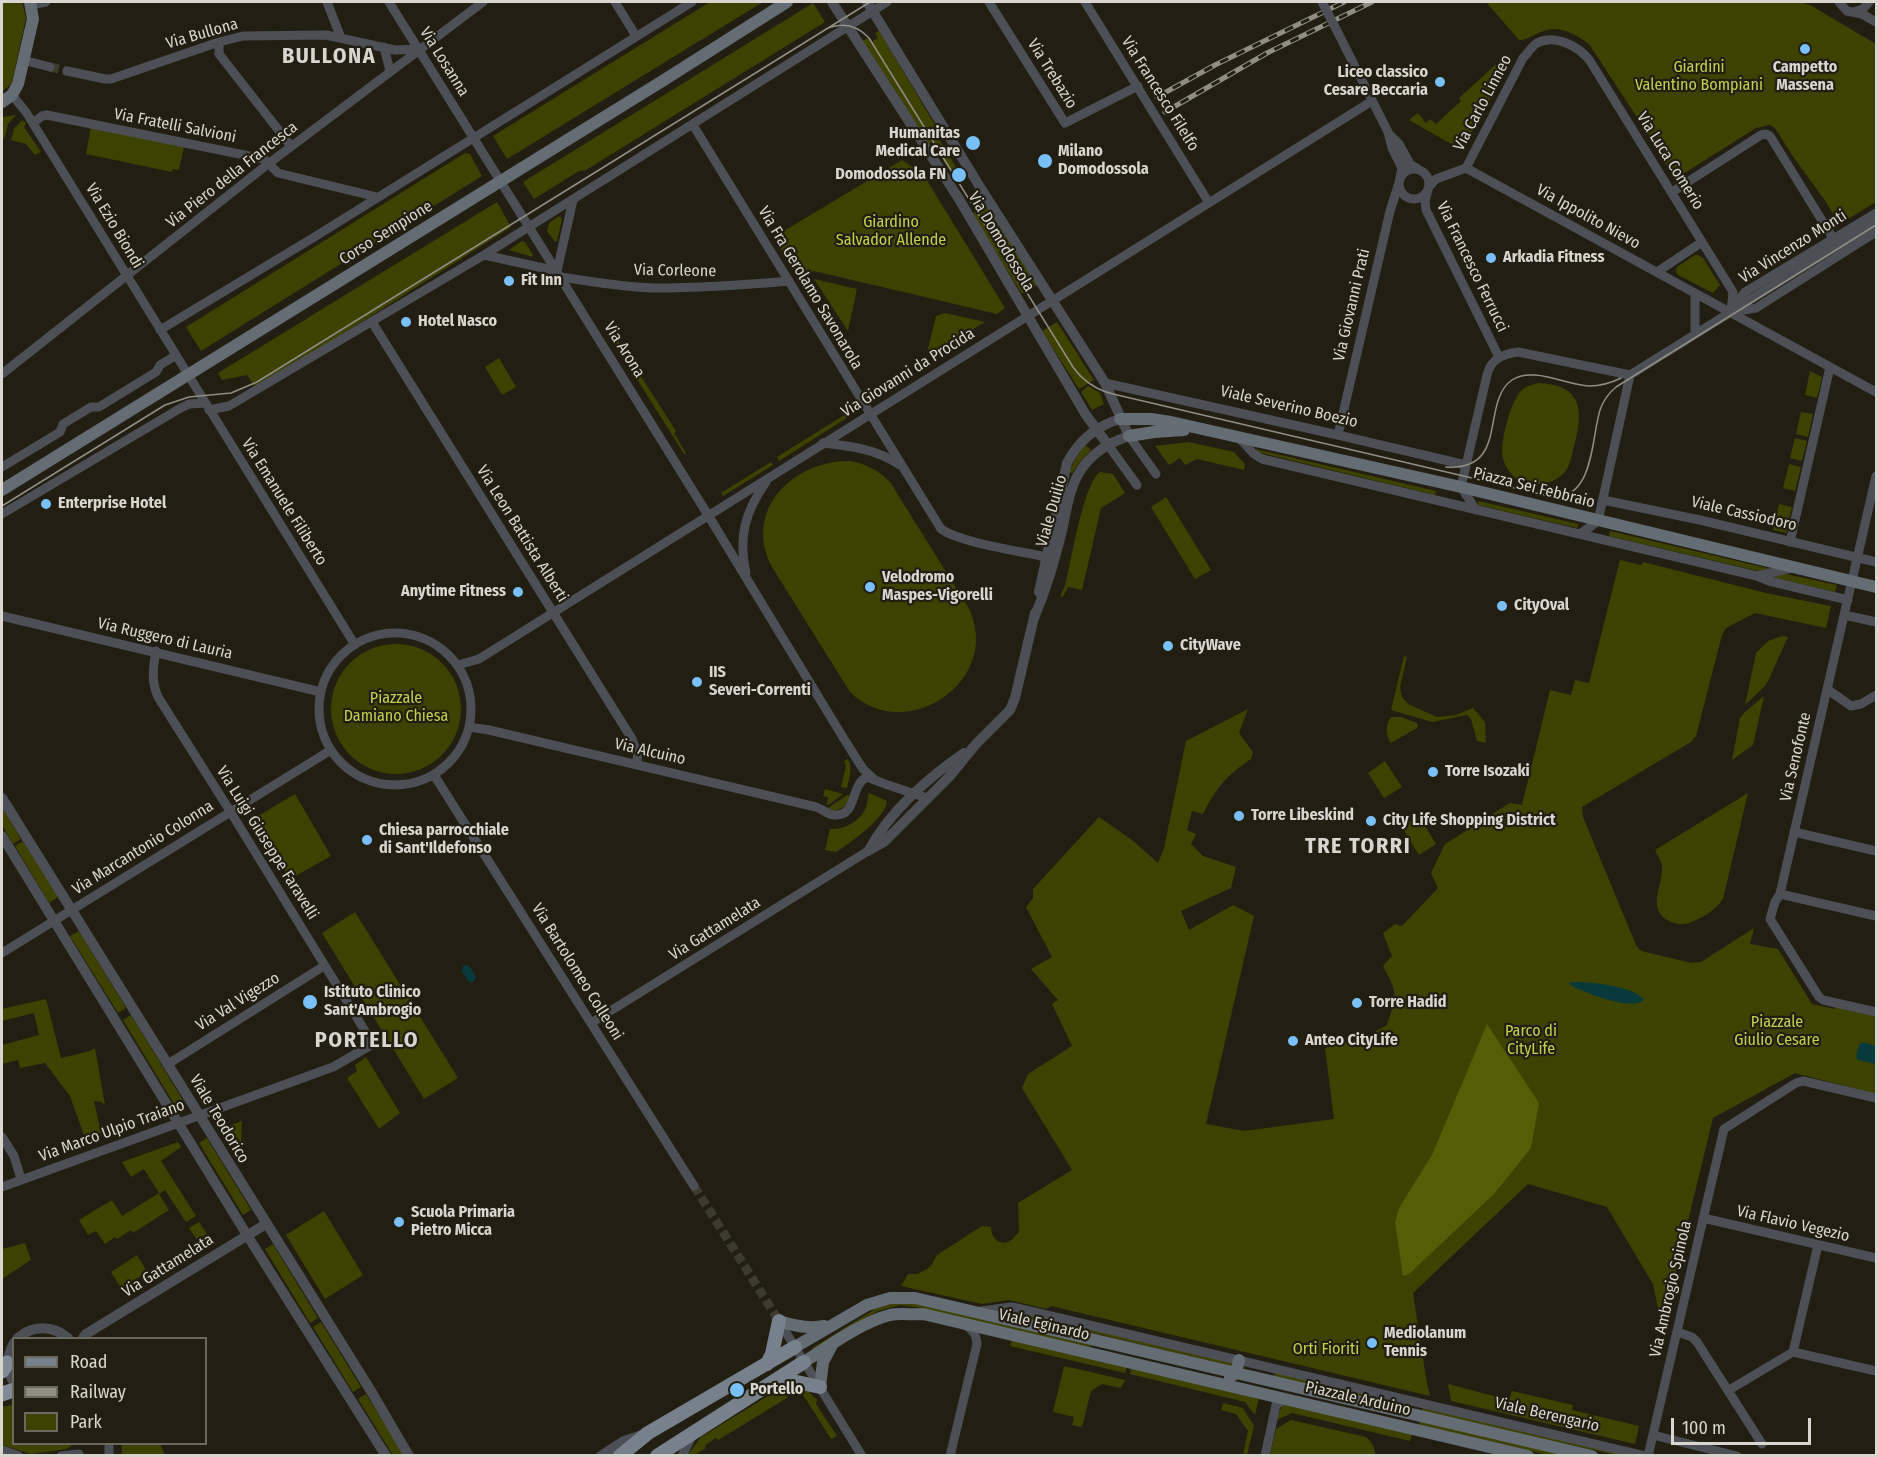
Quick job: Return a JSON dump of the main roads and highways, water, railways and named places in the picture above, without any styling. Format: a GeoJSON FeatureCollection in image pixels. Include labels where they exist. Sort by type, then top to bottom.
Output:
{"type":"FeatureCollection","features":[{"type":"Feature","properties":{"kind":"main road","name":"Corso Sempione"},"geometry":{"type":"LineString","coordinates":[[2,490],[787,2]]}},
{"type":"Feature","properties":{"kind":"main road"},"geometry":{"type":"LineString","coordinates":[[7,98],[18,84],[33,19],[31,3]]}},
{"type":"Feature","properties":{"kind":"main road"},"geometry":{"type":"LineString","coordinates":[[1120,420],[1151,419],[1209,431]]}},
{"type":"Feature","properties":{"kind":"main road"},"geometry":{"type":"LineString","coordinates":[[1129,436],[1170,430],[1209,431]]}},
{"type":"Feature","properties":{"kind":"main road","name":"Piazza Sei Febbraio"},"geometry":{"type":"LineString","coordinates":[[1209,431],[1461,487],[1876,587]]}},
{"type":"Feature","properties":{"kind":"main road","name":"Viale Eginardo"},"geometry":{"type":"LineString","coordinates":[[795,1347],[867,1305],[890,1298],[915,1298],[1237,1366],[1371,1404]]}},
{"type":"Feature","properties":{"kind":"main road","name":"Viale Eginardo"},"geometry":{"type":"LineString","coordinates":[[804,1362],[873,1322],[893,1315],[923,1314],[1285,1398]]}},
{"type":"Feature","properties":{"kind":"main road"},"geometry":{"type":"LineString","coordinates":[[767,1364],[772,1354],[779,1321],[813,1328],[837,1322]]}},
{"type":"Feature","properties":{"kind":"main road"},"geometry":{"type":"LineString","coordinates":[[769,1385],[792,1382],[820,1387],[823,1362],[833,1344]]}},
{"type":"Feature","properties":{"kind":"main road"},"geometry":{"type":"LineString","coordinates":[[620,1455],[648,1433],[795,1347]]}},
{"type":"Feature","properties":{"kind":"main road"},"geometry":{"type":"LineString","coordinates":[[1076,1350],[1116,1352],[1226,1378],[1232,1377],[1237,1366]]}},
{"type":"Feature","properties":{"kind":"main road"},"geometry":{"type":"LineString","coordinates":[[657,1455],[804,1362]]}},
{"type":"Feature","properties":{"kind":"main road"},"geometry":{"type":"LineString","coordinates":[[1285,1398],[1298,1394],[1352,1407],[1371,1404]]}},
{"type":"Feature","properties":{"kind":"main road","name":"Piazzale Arduino"},"geometry":{"type":"LineString","coordinates":[[1285,1398],[1528,1455]]}},
{"type":"Feature","properties":{"kind":"main road","name":"Piazzale Arduino"},"geometry":{"type":"LineString","coordinates":[[1371,1404],[1418,1415]]}},
{"type":"Feature","properties":{"kind":"main road","name":"Viale Berengario"},"geometry":{"type":"LineString","coordinates":[[1418,1415],[1592,1455]]}},
{"type":"Feature","properties":{"kind":"water"},"geometry":{"type":"Polygon","coordinates":[[[466,965],[476,977],[472,983],[462,972],[463,966],[466,965]]]}},
{"type":"Feature","properties":{"kind":"water"},"geometry":{"type":"Polygon","coordinates":[[[1588,982],[1622,988],[1639,995],[1644,1000],[1630,1004],[1620,1003],[1589,994],[1569,984],[1588,982]]]}},
{"type":"Feature","properties":{"kind":"water"},"geometry":{"type":"Polygon","coordinates":[[[1863,1042],[1876,1046],[1876,1064],[1858,1060],[1856,1056],[1859,1045],[1863,1042]]]}},
{"type":"Feature","properties":{"kind":"tunnel"},"geometry":{"type":"LineString","coordinates":[[50,67],[67,71]]}},
{"type":"Feature","properties":{"kind":"tunnel"},"geometry":{"type":"LineString","coordinates":[[694,1186],[779,1321]]}},
{"type":"Feature","properties":{"kind":"tram line"},"geometry":{"type":"LineString","coordinates":[[2,506],[165,405],[189,397],[231,393],[257,382],[870,2]]}},
{"type":"Feature","properties":{"kind":"tram line"},"geometry":{"type":"LineString","coordinates":[[826,29],[849,26],[869,38],[1073,367],[1091,384],[1113,394],[1549,496],[1564,496],[1575,490],[1583,480],[1592,452],[1600,410],[1606,397],[1616,387],[1876,225]]}},
{"type":"Feature","properties":{"kind":"tram line"},"geometry":{"type":"LineString","coordinates":[[1446,467],[1466,465],[1479,458],[1487,447],[1497,403],[1503,390],[1512,380],[1520,376],[1539,375],[1589,386],[1605,384],[1621,378]]}},
{"type":"Feature","properties":{"kind":"railway"},"geometry":{"type":"LineString","coordinates":[[1157,97],[1215,65],[1344,2]]}},
{"type":"Feature","properties":{"kind":"railway"},"geometry":{"type":"LineString","coordinates":[[1165,112],[1267,53],[1372,2]]}},
{"type":"Feature","properties":{"kind":"place","name":"Campetto Massena"},"geometry":{"type":"Point","coordinates":[1805,49]}},
{"type":"Feature","properties":{"kind":"place","name":"Liceo classico Cesare Beccaria"},"geometry":{"type":"Point","coordinates":[1440,82]}},
{"type":"Feature","properties":{"kind":"place","name":"Humanitas Medical Care"},"geometry":{"type":"Point","coordinates":[973,143]}},
{"type":"Feature","properties":{"kind":"place","name":"Milano Domodossola"},"geometry":{"type":"Point","coordinates":[1045,161]}},
{"type":"Feature","properties":{"kind":"place","name":"Domodossola FN"},"geometry":{"type":"Point","coordinates":[959,175]}},
{"type":"Feature","properties":{"kind":"place","name":"Arkadia Fitness"},"geometry":{"type":"Point","coordinates":[1491,258]}},
{"type":"Feature","properties":{"kind":"place","name":"Fit Inn"},"geometry":{"type":"Point","coordinates":[509,281]}},
{"type":"Feature","properties":{"kind":"place","name":"Hotel Nasco"},"geometry":{"type":"Point","coordinates":[406,322]}},
{"type":"Feature","properties":{"kind":"place","name":"Enterprise Hotel"},"geometry":{"type":"Point","coordinates":[46,504]}},
{"type":"Feature","properties":{"kind":"place","name":"Velodromo Maspes-Vigorelli"},"geometry":{"type":"Point","coordinates":[870,587]}},
{"type":"Feature","properties":{"kind":"place","name":"Anytime Fitness"},"geometry":{"type":"Point","coordinates":[518,592]}},
{"type":"Feature","properties":{"kind":"place","name":"CityOval"},"geometry":{"type":"Point","coordinates":[1502,606]}},
{"type":"Feature","properties":{"kind":"place","name":"CityWave"},"geometry":{"type":"Point","coordinates":[1168,646]}},
{"type":"Feature","properties":{"kind":"place","name":"IIS Severi-Correnti"},"geometry":{"type":"Point","coordinates":[697,682]}},
{"type":"Feature","properties":{"kind":"place","name":"Torre Isozaki"},"geometry":{"type":"Point","coordinates":[1433,772]}},
{"type":"Feature","properties":{"kind":"place","name":"Torre Libeskind"},"geometry":{"type":"Point","coordinates":[1239,816]}},
{"type":"Feature","properties":{"kind":"place","name":"City Life Shopping District"},"geometry":{"type":"Point","coordinates":[1371,821]}},
{"type":"Feature","properties":{"kind":"place","name":"Chiesa parrocchiale di Sant'Ildefonso"},"geometry":{"type":"Point","coordinates":[367,840]}},
{"type":"Feature","properties":{"kind":"place","name":"Istituto Clinico Sant'Ambrogio"},"geometry":{"type":"Point","coordinates":[310,1002]}},
{"type":"Feature","properties":{"kind":"place","name":"Torre Hadid"},"geometry":{"type":"Point","coordinates":[1357,1003]}},
{"type":"Feature","properties":{"kind":"place","name":"Anteo CityLife"},"geometry":{"type":"Point","coordinates":[1293,1041]}},
{"type":"Feature","properties":{"kind":"place","name":"Scuola Primaria Pietro Micca"},"geometry":{"type":"Point","coordinates":[399,1222]}},
{"type":"Feature","properties":{"kind":"place","name":"Mediolanum Tennis"},"geometry":{"type":"Point","coordinates":[1372,1343]}},
{"type":"Feature","properties":{"kind":"place","name":"Portello"},"geometry":{"type":"Point","coordinates":[737,1390]}},
{"type":"Feature","properties":{"kind":"district","name":"BULLONA"},"geometry":{"type":"Point","coordinates":[329,57]}},
{"type":"Feature","properties":{"kind":"district","name":"TRE TORRI"},"geometry":{"type":"Point","coordinates":[1358,847]}},
{"type":"Feature","properties":{"kind":"district","name":"PORTELLO"},"geometry":{"type":"Point","coordinates":[367,1041]}},
{"type":"Feature","properties":{"kind":"park label","name":"Giardini Valentino Bompiani"},"geometry":{"type":"Point","coordinates":[1699,77]}},
{"type":"Feature","properties":{"kind":"park label","name":"Giardino Salvador Allende"},"geometry":{"type":"Point","coordinates":[891,232]}},
{"type":"Feature","properties":{"kind":"park label","name":"Piazzale Damiano Chiesa"},"geometry":{"type":"Point","coordinates":[396,708]}},
{"type":"Feature","properties":{"kind":"park label","name":"Piazzale Giulio Cesare"},"geometry":{"type":"Point","coordinates":[1777,1032]}},
{"type":"Feature","properties":{"kind":"park label","name":"Parco di CityLife"},"geometry":{"type":"Point","coordinates":[1531,1041]}},
{"type":"Feature","properties":{"kind":"park label","name":"Orti Fioriti"},"geometry":{"type":"Point","coordinates":[1326,1350]}}]}
